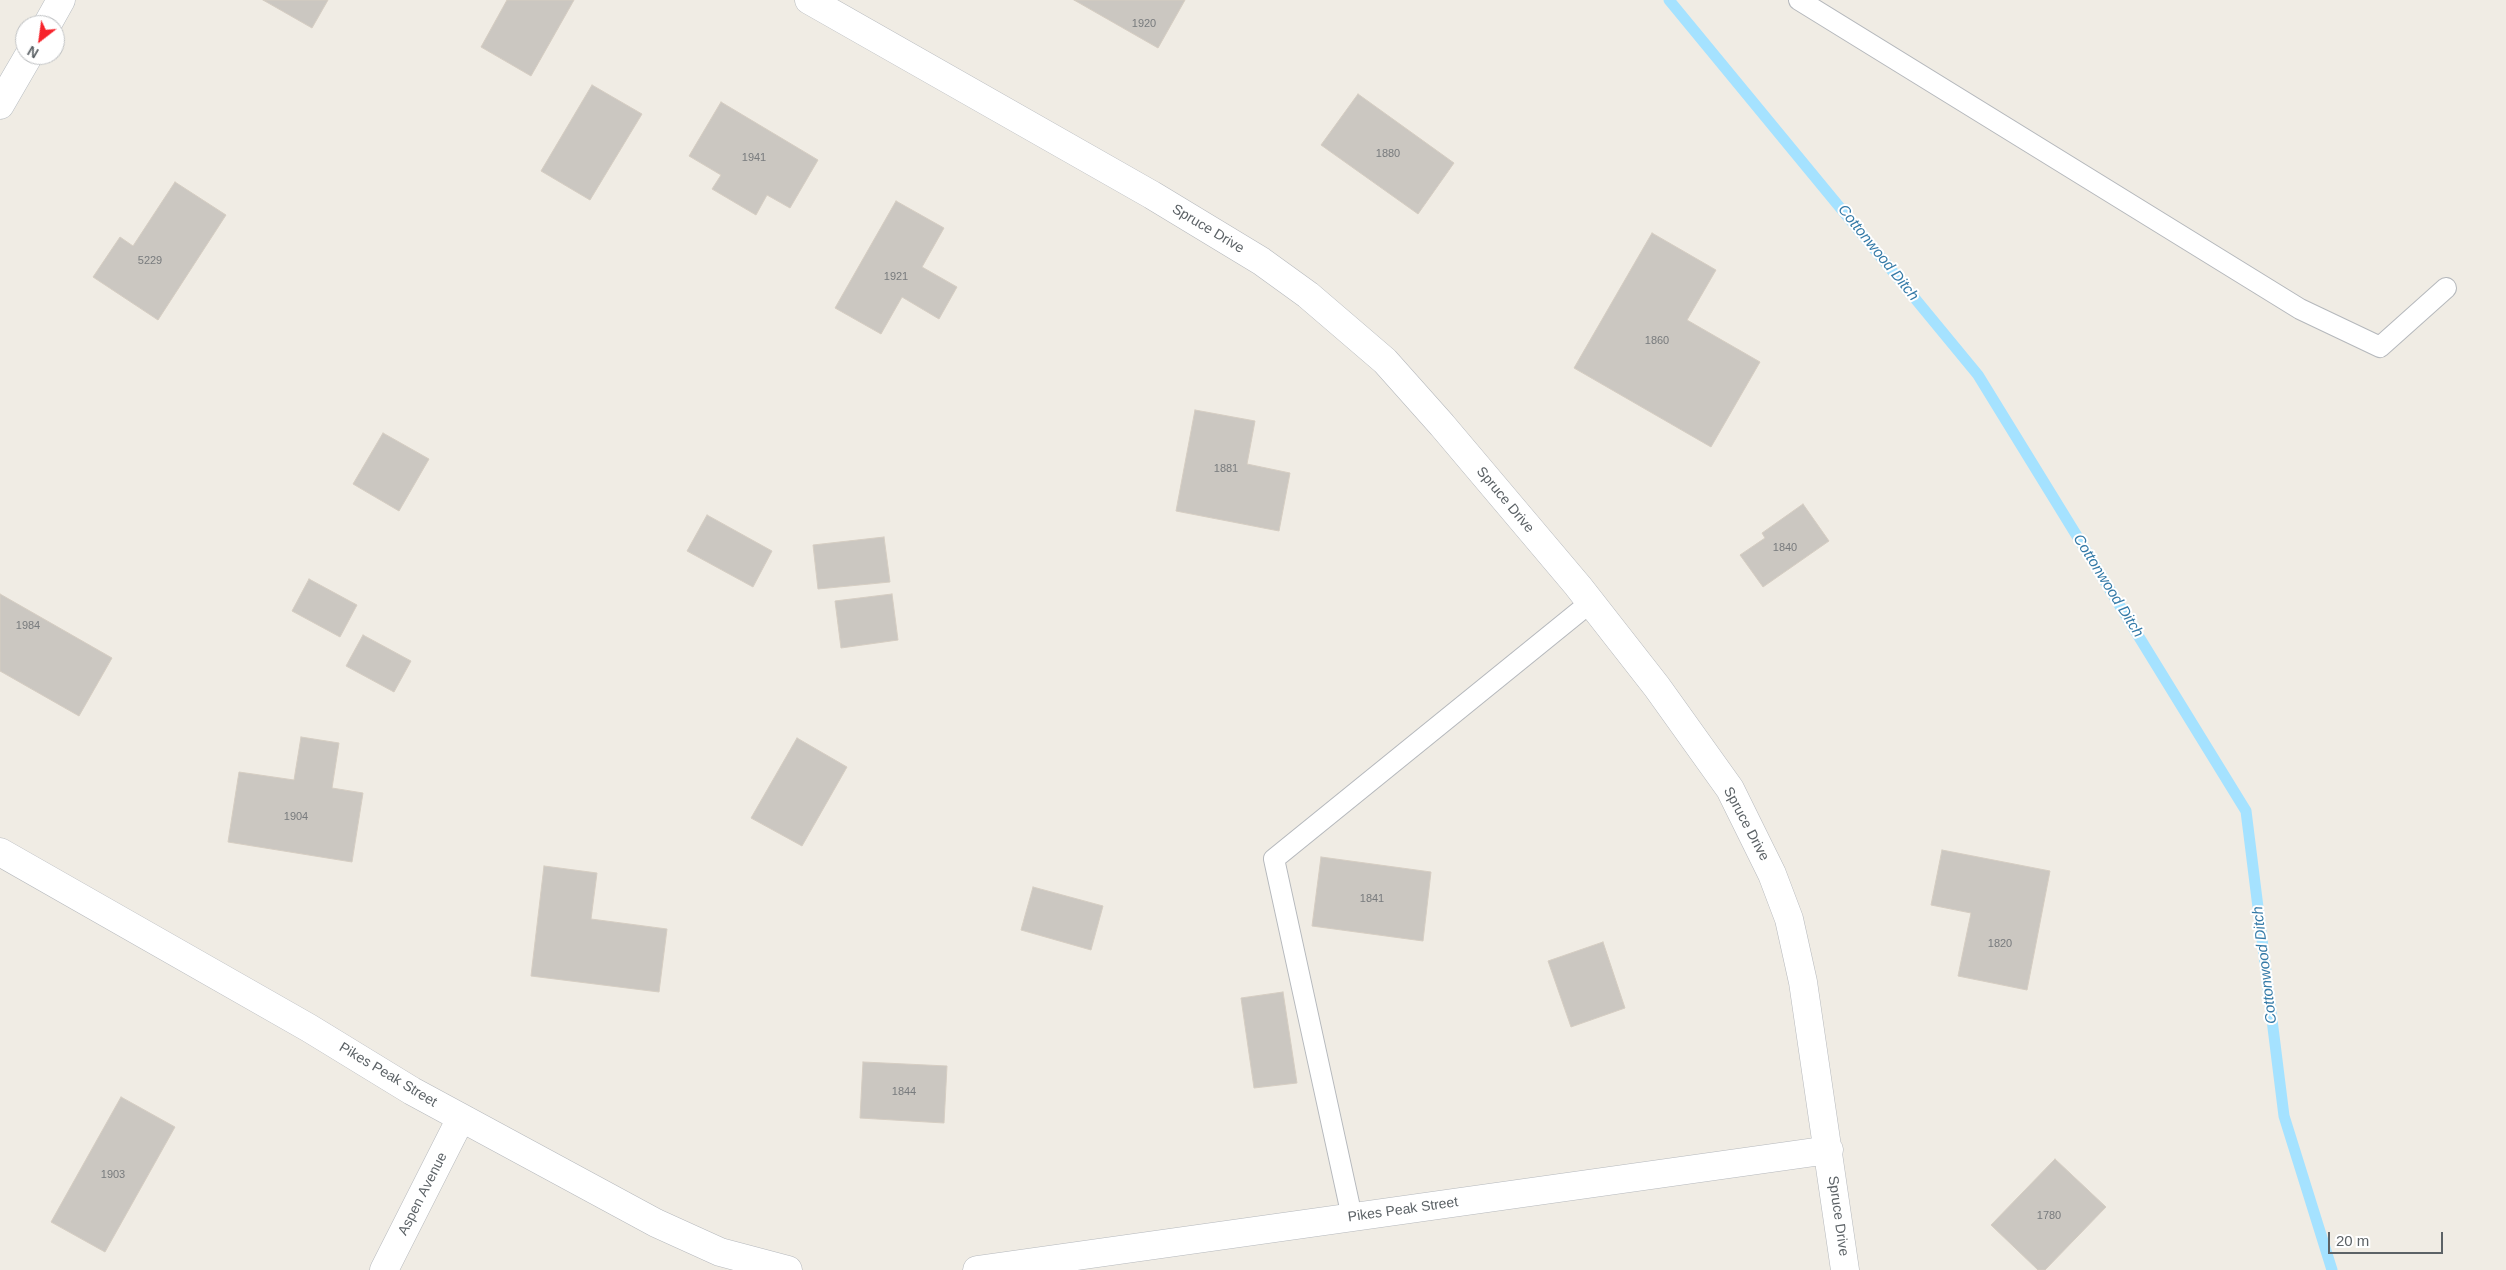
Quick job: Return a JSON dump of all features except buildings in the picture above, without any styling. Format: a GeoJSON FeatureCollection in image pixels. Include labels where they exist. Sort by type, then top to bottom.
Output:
{"type":"FeatureCollection","features":[{"type":"Feature","properties":{"kind":"street"},"geometry":{"type":"LineString","coordinates":[[53,15],[61,0]]}},
{"type":"Feature","properties":{"kind":"street","name":"Spruce Drive"},"geometry":{"type":"LineString","coordinates":[[809,0],[1152,195],[1261,261],[1308,296],[1385,361],[1449,432],[1591,602],[1657,687],[1730,789],[1772,874],[1789,919],[1803,982],[1845,1270]]}},
{"type":"Feature","properties":{"kind":"street"},"geometry":{"type":"LineString","coordinates":[[0,105],[23,65]]}},
{"type":"Feature","properties":{"kind":"street","name":"Pikes Peak Street"},"geometry":{"type":"LineString","coordinates":[[0,852],[309,1028],[412,1091],[656,1224],[720,1252],[788,1270]]}},
{"type":"Feature","properties":{"kind":"street","name":"Aspen Avenue"},"geometry":{"type":"LineString","coordinates":[[384,1270],[461,1118]]}},
{"type":"Feature","properties":{"kind":"street","name":"Pikes Peak Street"},"geometry":{"type":"LineString","coordinates":[[977,1270],[1829,1150]]}},
{"type":"Feature","properties":{"kind":"lane"},"geometry":{"type":"LineString","coordinates":[[1799,0],[2300,309],[2380,347],[2446,288]]}},
{"type":"Feature","properties":{"kind":"lane"},"geometry":{"type":"LineString","coordinates":[[1352,1217],[1274,859],[1591,602]]}},
{"type":"Feature","properties":{"kind":"waterway","name":"Cottonwood Ditch"},"geometry":{"type":"LineString","coordinates":[[1669,0],[1978,375],[2246,811],[2284,1116],[2332,1270]]}}]}
